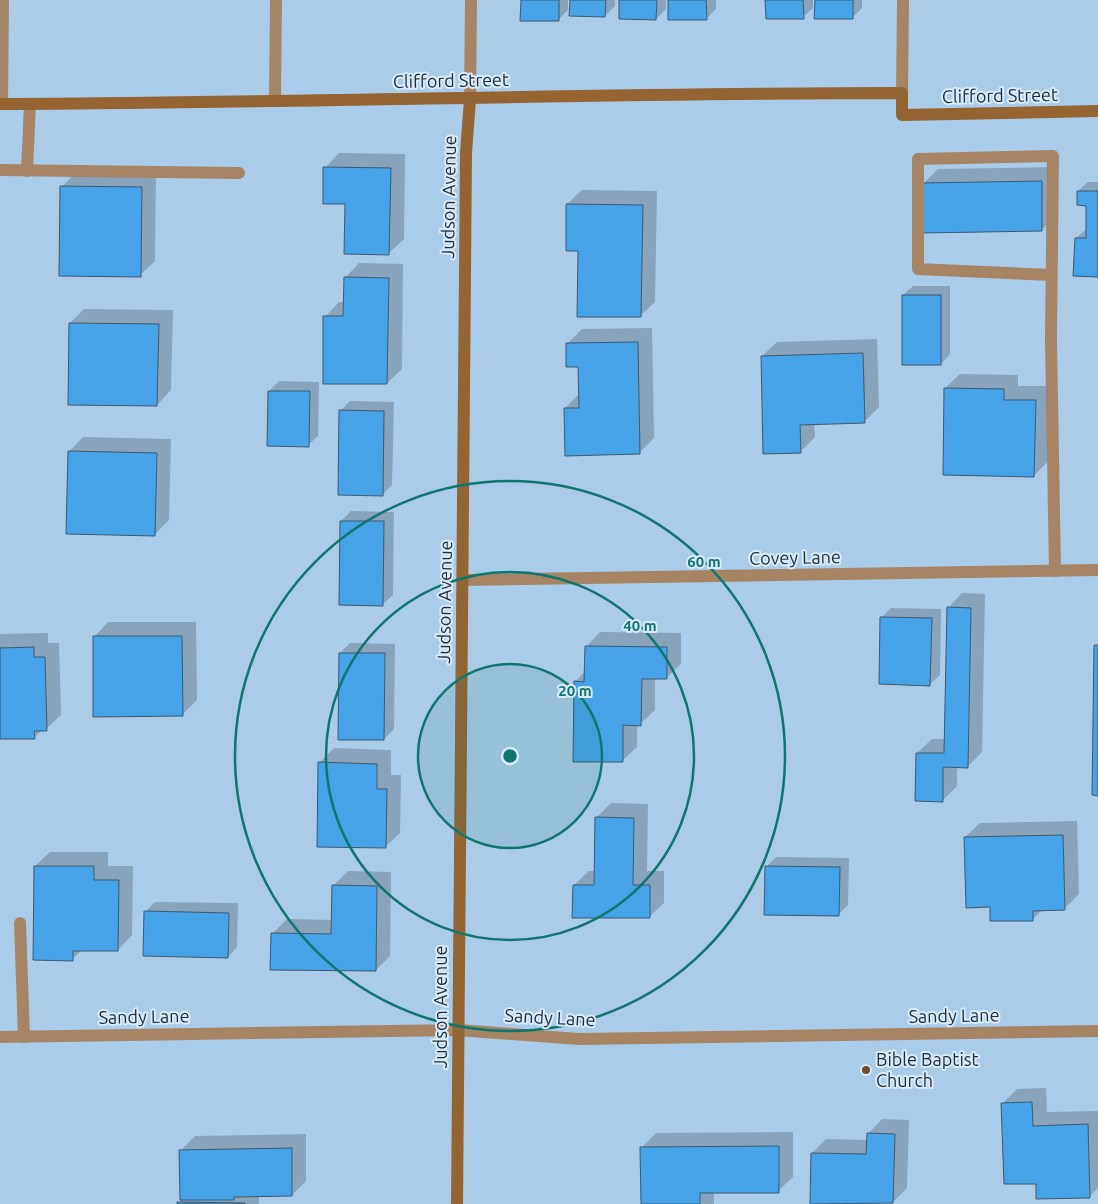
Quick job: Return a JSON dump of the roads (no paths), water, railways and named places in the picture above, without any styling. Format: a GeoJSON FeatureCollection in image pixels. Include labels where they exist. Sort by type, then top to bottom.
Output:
{"type":"FeatureCollection","features":[{"type":"Feature","properties":{"kind":"street"},"geometry":{"type":"LineString","coordinates":[[1,104],[3,0]]}},
{"type":"Feature","properties":{"kind":"street"},"geometry":{"type":"LineString","coordinates":[[275,101],[276,0]]}},
{"type":"Feature","properties":{"kind":"street","name":"Judson Avenue"},"geometry":{"type":"LineString","coordinates":[[457,1204],[466,153],[470,99],[472,0]]}},
{"type":"Feature","properties":{"kind":"street"},"geometry":{"type":"LineString","coordinates":[[902,93],[903,0]]}},
{"type":"Feature","properties":{"kind":"street","name":"Clifford Street"},"geometry":{"type":"LineString","coordinates":[[1,104],[470,99],[712,93],[902,93],[902,115],[1098,111]]}},
{"type":"Feature","properties":{"kind":"street"},"geometry":{"type":"LineString","coordinates":[[27,170],[30,104]]}},
{"type":"Feature","properties":{"kind":"street"},"geometry":{"type":"LineString","coordinates":[[1052,275],[918,269],[918,158],[1053,156],[1052,275],[1051,339],[1055,571]]}},
{"type":"Feature","properties":{"kind":"street"},"geometry":{"type":"LineString","coordinates":[[0,170],[239,173]]}},
{"type":"Feature","properties":{"kind":"street","name":"Covey Lane"},"geometry":{"type":"LineString","coordinates":[[462,580],[1098,570]]}},
{"type":"Feature","properties":{"kind":"street"},"geometry":{"type":"LineString","coordinates":[[20,923],[24,1036]]}},
{"type":"Feature","properties":{"kind":"street","name":"Sandy Lane"},"geometry":{"type":"LineString","coordinates":[[0,1037],[458,1030],[580,1039],[1098,1031]]}},
{"type":"Feature","properties":{"kind":"place","name":"Bible Baptist Church"},"geometry":{"type":"Point","coordinates":[866,1070]}}]}
